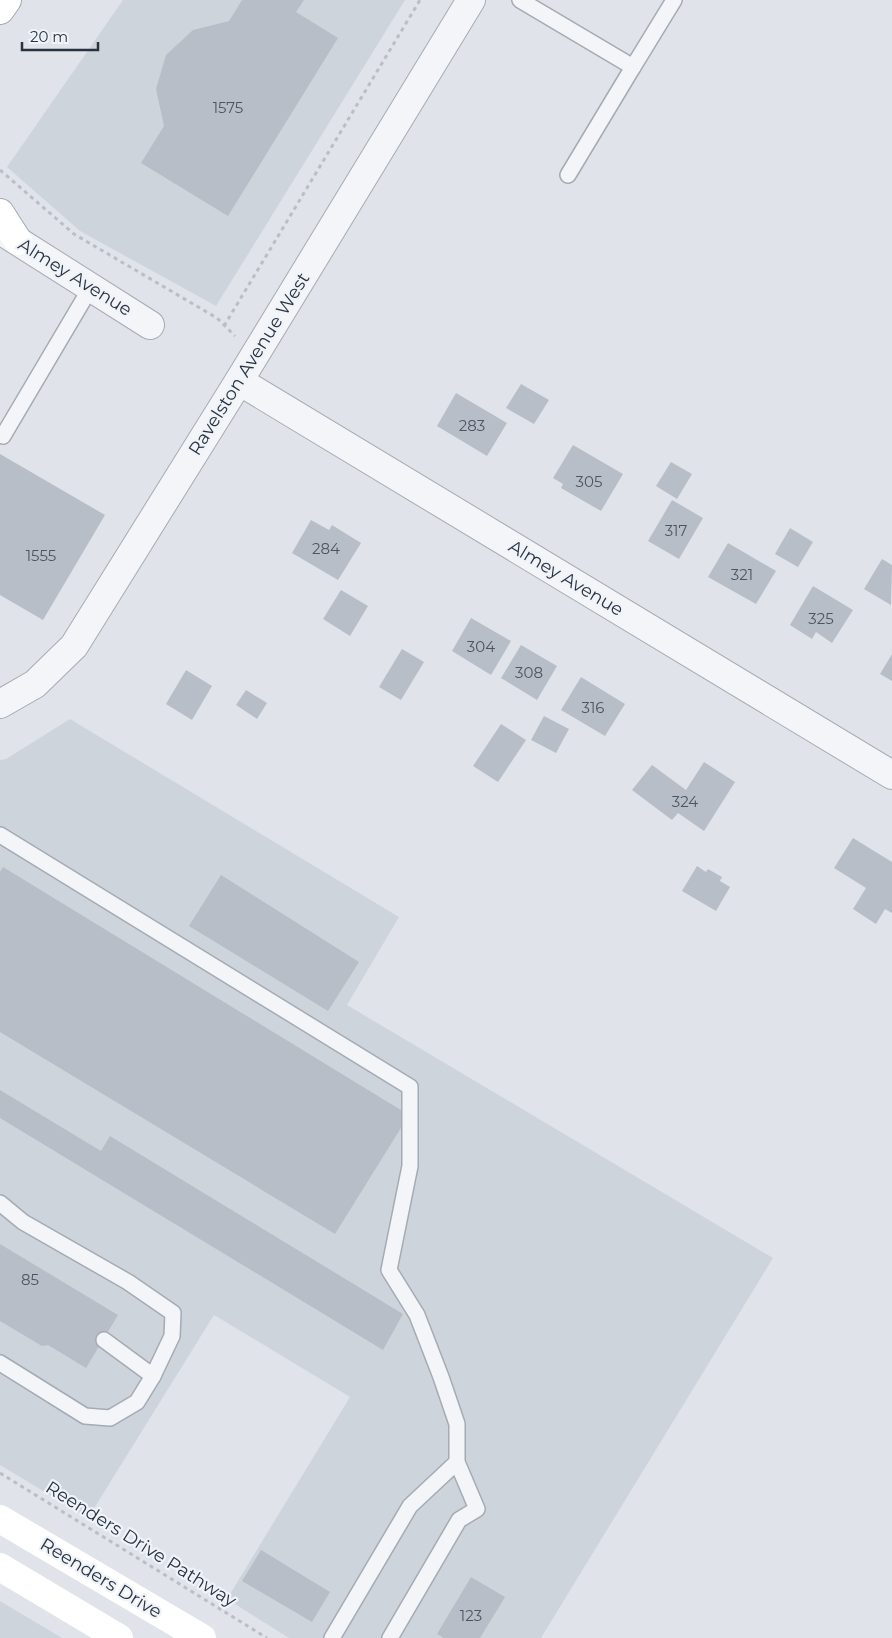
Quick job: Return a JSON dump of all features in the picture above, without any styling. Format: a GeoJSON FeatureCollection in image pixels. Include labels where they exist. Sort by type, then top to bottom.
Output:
{"type":"FeatureCollection","features":[{"type":"Feature","properties":{"kind":"street"},"geometry":{"type":"LineString","coordinates":[[0,10],[7,0]]}},
{"type":"Feature","properties":{"kind":"street","name":"Ravelston Avenue West"},"geometry":{"type":"LineString","coordinates":[[0,704],[35,684],[74,646],[259,349],[471,0]]}},
{"type":"Feature","properties":{"kind":"street"},"geometry":{"type":"LineString","coordinates":[[0,213],[6,236]]}},
{"type":"Feature","properties":{"kind":"street","name":"Almey Avenue"},"geometry":{"type":"LineString","coordinates":[[6,236],[150,324]]}},
{"type":"Feature","properties":{"kind":"street","name":"Almey Avenue"},"geometry":{"type":"LineString","coordinates":[[239,381],[892,775]]}},
{"type":"Feature","properties":{"kind":"street","name":"Reenders Drive"},"geometry":{"type":"LineString","coordinates":[[0,1519],[202,1638]]}},
{"type":"Feature","properties":{"kind":"street"},"geometry":{"type":"LineString","coordinates":[[0,1567],[119,1638]]}},
{"type":"Feature","properties":{"kind":"lane"},"geometry":{"type":"LineString","coordinates":[[520,0],[632,67]]}},
{"type":"Feature","properties":{"kind":"lane"},"geometry":{"type":"LineString","coordinates":[[568,175],[674,0]]}},
{"type":"Feature","properties":{"kind":"lane"},"geometry":{"type":"LineString","coordinates":[[0,435],[3,436],[91,287]]}},
{"type":"Feature","properties":{"kind":"lane"},"geometry":{"type":"LineString","coordinates":[[0,835],[410,1088],[410,1166],[389,1270],[417,1315],[457,1424],[457,1462],[477,1508],[459,1520],[390,1638]]}},
{"type":"Feature","properties":{"kind":"lane"},"geometry":{"type":"LineString","coordinates":[[0,1203],[23,1222],[128,1282],[173,1313],[172,1336],[153,1376],[137,1402],[110,1418],[84,1416],[0,1363]]}},
{"type":"Feature","properties":{"kind":"lane"},"geometry":{"type":"LineString","coordinates":[[104,1340],[153,1376]]}},
{"type":"Feature","properties":{"kind":"lane"},"geometry":{"type":"LineString","coordinates":[[332,1638],[410,1506],[457,1462]]}},
{"type":"Feature","properties":{"kind":"path"},"geometry":{"type":"LineString","coordinates":[[224,326],[420,0]]}},
{"type":"Feature","properties":{"kind":"path"},"geometry":{"type":"LineString","coordinates":[[0,170],[74,234],[217,318],[231,334],[259,349]]}},
{"type":"Feature","properties":{"kind":"path","name":"Reenders Drive Pathway"},"geometry":{"type":"LineString","coordinates":[[0,1473],[267,1638]]}},
{"type":"Feature","properties":{"kind":"shaded area"},"geometry":{"type":"Polygon","coordinates":[[[123,0],[405,0],[216,306],[80,231],[7,167],[123,0]]]}},
{"type":"Feature","properties":{"kind":"shaded area"},"geometry":{"type":"Polygon","coordinates":[[[70,719],[399,917],[347,1005],[773,1258],[541,1638],[289,1638],[227,1599],[350,1397],[214,1315],[88,1518],[0,1465],[0,760],[6,759],[70,719]]]}},
{"type":"Feature","properties":{"kind":"shaded area"},"geometry":{"type":"Polygon","coordinates":[[[0,1601],[62,1638],[0,1638],[0,1601]]]}},
{"type":"Feature","properties":{"kind":"building"},"geometry":{"type":"Polygon","coordinates":[[[242,0],[304,0],[296,12],[338,38],[228,216],[141,163],[164,126],[156,89],[166,55],[193,30],[229,21],[242,0]]]}},
{"type":"Feature","properties":{"kind":"building"},"geometry":{"type":"Polygon","coordinates":[[[521,384],[549,400],[534,424],[506,408],[521,384]]]}},
{"type":"Feature","properties":{"kind":"building"},"geometry":{"type":"Polygon","coordinates":[[[456,393],[507,423],[487,456],[437,426],[456,393]]]}},
{"type":"Feature","properties":{"kind":"building"},"geometry":{"type":"Polygon","coordinates":[[[573,445],[623,474],[601,511],[561,488],[563,484],[553,478],[573,445]]]}},
{"type":"Feature","properties":{"kind":"building"},"geometry":{"type":"Polygon","coordinates":[[[0,454],[105,515],[43,620],[0,595],[0,454]]]}},
{"type":"Feature","properties":{"kind":"building"},"geometry":{"type":"Polygon","coordinates":[[[671,462],[692,474],[677,499],[656,486],[671,462]]]}},
{"type":"Feature","properties":{"kind":"building"},"geometry":{"type":"Polygon","coordinates":[[[672,500],[703,518],[679,559],[648,541],[672,500]]]}},
{"type":"Feature","properties":{"kind":"building"},"geometry":{"type":"Polygon","coordinates":[[[311,520],[329,530],[332,525],[361,543],[338,580],[292,553],[311,520]]]}},
{"type":"Feature","properties":{"kind":"building"},"geometry":{"type":"Polygon","coordinates":[[[790,528],[813,542],[798,567],[775,554],[790,528]]]}},
{"type":"Feature","properties":{"kind":"building"},"geometry":{"type":"Polygon","coordinates":[[[728,543],[776,571],[756,604],[708,577],[728,543]]]}},
{"type":"Feature","properties":{"kind":"building"},"geometry":{"type":"Polygon","coordinates":[[[882,559],[892,565],[891,605],[864,589],[882,559]]]}},
{"type":"Feature","properties":{"kind":"building"},"geometry":{"type":"Polygon","coordinates":[[[813,586],[853,610],[832,643],[816,632],[812,639],[790,625],[813,586]]]}},
{"type":"Feature","properties":{"kind":"building"},"geometry":{"type":"Polygon","coordinates":[[[341,590],[368,606],[350,636],[323,619],[341,590]]]}},
{"type":"Feature","properties":{"kind":"building"},"geometry":{"type":"Polygon","coordinates":[[[471,618],[511,641],[491,675],[452,651],[471,618]]]}},
{"type":"Feature","properties":{"kind":"building"},"geometry":{"type":"Polygon","coordinates":[[[521,645],[557,666],[537,700],[501,678],[521,645]]]}},
{"type":"Feature","properties":{"kind":"building"},"geometry":{"type":"Polygon","coordinates":[[[402,649],[424,662],[401,700],[379,687],[402,649]]]}},
{"type":"Feature","properties":{"kind":"building"},"geometry":{"type":"Polygon","coordinates":[[[892,654],[892,681],[880,674],[892,654]]]}},
{"type":"Feature","properties":{"kind":"building"},"geometry":{"type":"Polygon","coordinates":[[[186,670],[212,686],[192,720],[166,704],[186,670]]]}},
{"type":"Feature","properties":{"kind":"building"},"geometry":{"type":"Polygon","coordinates":[[[581,677],[625,704],[605,736],[561,710],[581,677]]]}},
{"type":"Feature","properties":{"kind":"building"},"geometry":{"type":"Polygon","coordinates":[[[246,690],[267,703],[257,719],[236,705],[246,690]]]}},
{"type":"Feature","properties":{"kind":"building"},"geometry":{"type":"Polygon","coordinates":[[[544,716],[569,729],[556,753],[531,740],[544,716]]]}},
{"type":"Feature","properties":{"kind":"building"},"geometry":{"type":"Polygon","coordinates":[[[501,724],[526,740],[498,782],[473,766],[501,724]]]}},
{"type":"Feature","properties":{"kind":"building"},"geometry":{"type":"Polygon","coordinates":[[[704,762],[735,782],[704,831],[678,813],[672,820],[632,790],[652,765],[686,790],[704,762]]]}},
{"type":"Feature","properties":{"kind":"building"},"geometry":{"type":"Polygon","coordinates":[[[853,838],[892,862],[892,913],[885,909],[876,924],[853,909],[866,888],[834,868],[853,838]]]}},
{"type":"Feature","properties":{"kind":"building"},"geometry":{"type":"Polygon","coordinates":[[[697,866],[706,872],[708,869],[722,877],[720,881],[730,887],[716,911],[682,891],[697,866]]]}},
{"type":"Feature","properties":{"kind":"building"},"geometry":{"type":"Polygon","coordinates":[[[3,867],[409,1115],[335,1234],[0,1032],[0,872],[3,867]]]}},
{"type":"Feature","properties":{"kind":"building"},"geometry":{"type":"Polygon","coordinates":[[[221,875],[359,962],[328,1011],[189,926],[221,875]]]}},
{"type":"Feature","properties":{"kind":"building"},"geometry":{"type":"Polygon","coordinates":[[[0,1090],[101,1151],[110,1136],[403,1314],[383,1350],[0,1118],[0,1090]]]}},
{"type":"Feature","properties":{"kind":"building"},"geometry":{"type":"Polygon","coordinates":[[[0,1244],[118,1315],[86,1368],[48,1345],[42,1346],[0,1321],[0,1244]]]}},
{"type":"Feature","properties":{"kind":"building"},"geometry":{"type":"Polygon","coordinates":[[[261,1550],[330,1592],[312,1622],[242,1581],[261,1550]]]}},
{"type":"Feature","properties":{"kind":"building"},"geometry":{"type":"Polygon","coordinates":[[[471,1577],[505,1597],[480,1638],[444,1638],[437,1634],[471,1577]]]}}]}
